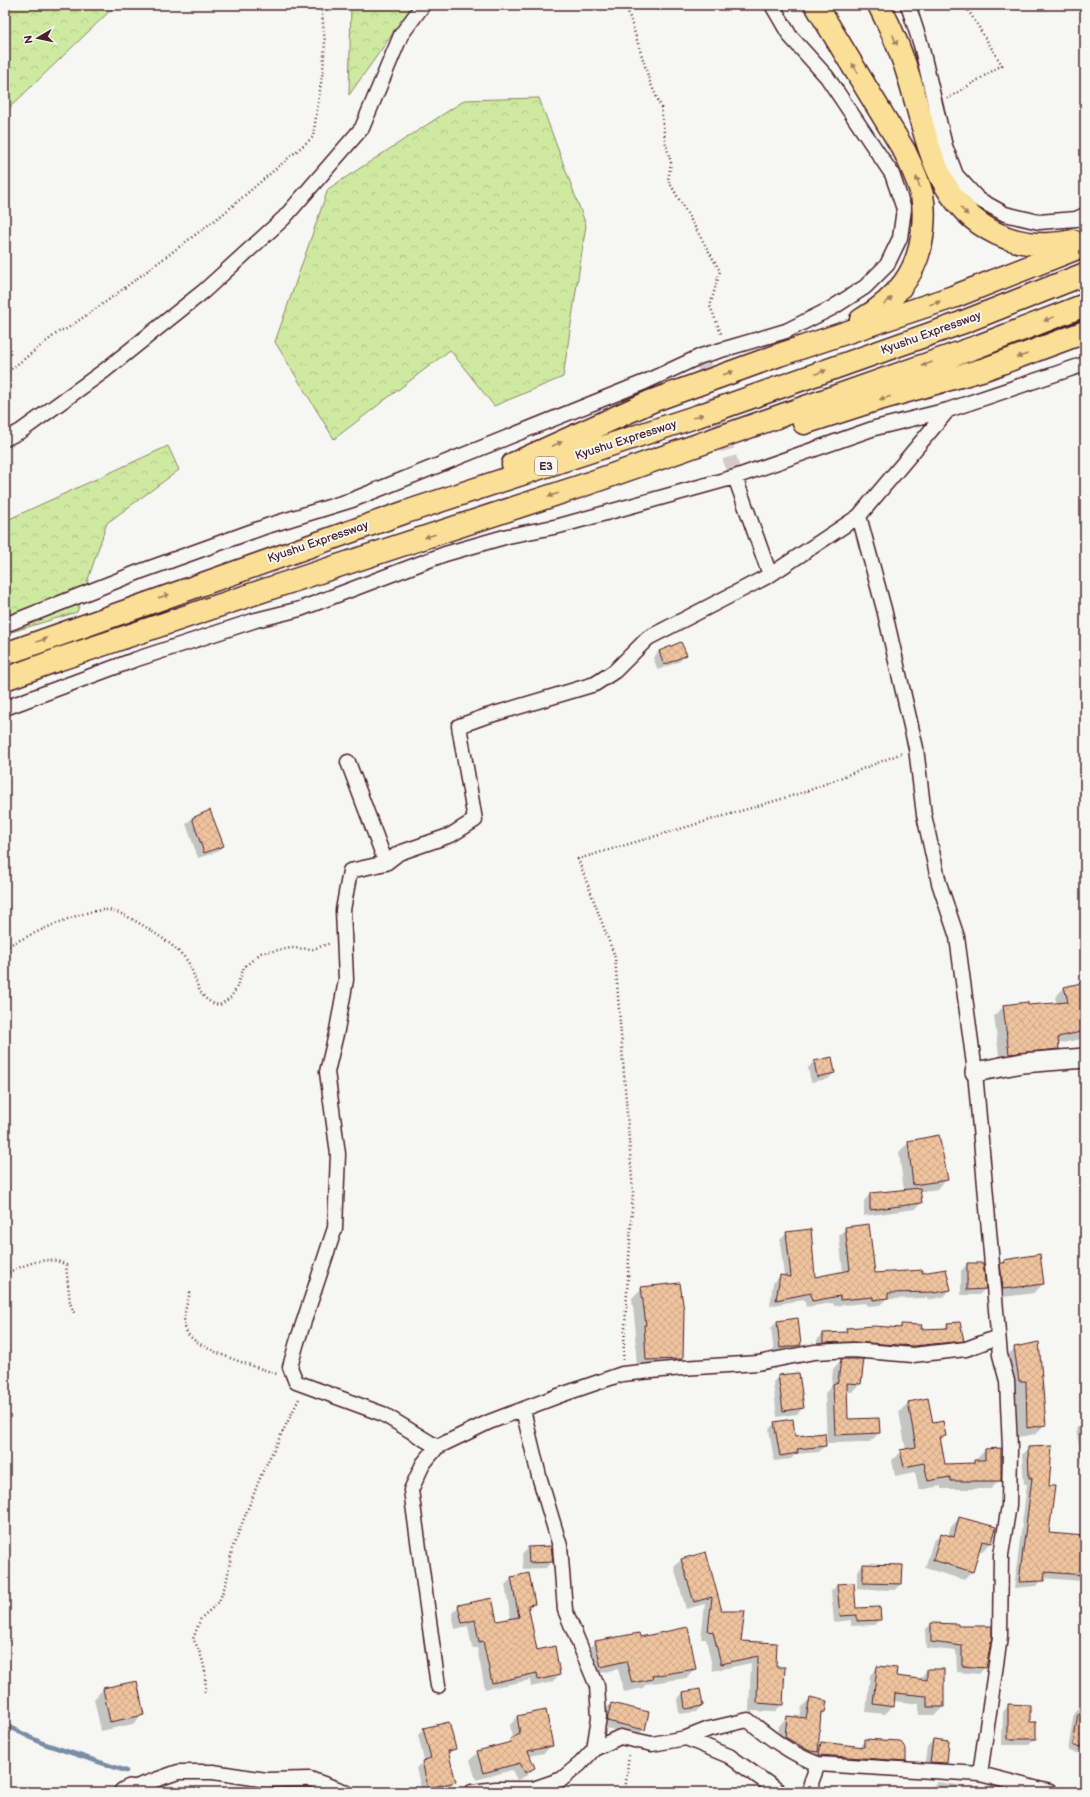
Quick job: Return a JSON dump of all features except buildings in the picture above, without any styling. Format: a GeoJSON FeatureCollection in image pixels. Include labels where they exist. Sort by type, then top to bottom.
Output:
{"type":"FeatureCollection","features":[{"type":"Feature","properties":{"kind":"highway"},"geometry":{"type":"LineString","coordinates":[[779,355],[858,322],[877,311],[894,296],[908,278],[917,262],[922,240],[924,218],[922,196],[916,177],[905,152],[816,5]]}},
{"type":"Feature","properties":{"kind":"highway"},"geometry":{"type":"LineString","coordinates":[[879,5],[903,60],[930,155],[946,188],[966,214],[996,234],[1014,240],[1049,245],[1072,241],[1085,236]]}},
{"type":"Feature","properties":{"kind":"highway"},"geometry":{"type":"LineString","coordinates":[[406,512],[652,401],[779,355],[953,297],[1085,245]]}},
{"type":"Feature","properties":{"kind":"highway","name":"Kyushu Expressway"},"geometry":{"type":"LineString","coordinates":[[5,654],[406,512],[698,416],[962,323],[1085,274]]}},
{"type":"Feature","properties":{"kind":"highway","name":"E3"},"geometry":{"type":"LineString","coordinates":[[5,679],[220,605],[581,486],[972,349],[1085,305]]}},
{"type":"Feature","properties":{"kind":"highway"},"geometry":{"type":"LineString","coordinates":[[581,486],[656,469],[869,402],[985,369],[1085,332]]}},
{"type":"Feature","properties":{"kind":"street"},"geometry":{"type":"LineString","coordinates":[[5,439],[22,431],[116,362],[204,291],[284,218],[362,128],[401,35],[422,5]]}},
{"type":"Feature","properties":{"kind":"street"},"geometry":{"type":"LineString","coordinates":[[5,625],[139,572],[267,526],[352,500],[645,382],[701,356],[726,347],[786,331],[832,308],[865,287],[887,265],[900,238],[904,209],[892,174],[827,77],[790,36],[772,5]]}},
{"type":"Feature","properties":{"kind":"street"},"geometry":{"type":"LineString","coordinates":[[908,5],[922,45],[945,146],[956,175],[978,199],[1005,214],[1039,222],[1076,219],[1085,215]]}},
{"type":"Feature","properties":{"kind":"street"},"geometry":{"type":"LineString","coordinates":[[5,708],[134,660],[256,620],[300,609],[445,554],[508,536],[559,526],[735,477],[875,428],[948,410],[1085,364]]}},
{"type":"Feature","properties":{"kind":"street"},"geometry":{"type":"LineString","coordinates":[[437,1447],[383,1414],[296,1382],[290,1367],[335,1228],[338,1154],[327,1072],[338,1030],[346,980],[343,910],[350,871],[386,863],[399,853],[451,835],[475,820],[459,726],[484,717],[595,684],[615,671],[648,638],[770,575],[859,516],[948,410]]}},
{"type":"Feature","properties":{"kind":"street"},"geometry":{"type":"LineString","coordinates":[[735,477],[770,575]]}},
{"type":"Feature","properties":{"kind":"street"},"geometry":{"type":"LineString","coordinates":[[859,516],[884,609],[916,748],[924,815],[939,883],[957,937],[975,1072],[1000,1355],[1007,1381],[1010,1448],[1009,1505],[1001,1555],[1000,1637],[980,1774]]}},
{"type":"Feature","properties":{"kind":"street"},"geometry":{"type":"LineString","coordinates":[[348,762],[386,863]]}},
{"type":"Feature","properties":{"kind":"street"},"geometry":{"type":"LineString","coordinates":[[975,1072],[1022,1064],[1085,1058]]}},
{"type":"Feature","properties":{"kind":"street"},"geometry":{"type":"LineString","coordinates":[[438,1686],[411,1490],[423,1464],[437,1447],[489,1422],[622,1374],[758,1363],[814,1352],[853,1350],[913,1355],[966,1349],[998,1337]]}},
{"type":"Feature","properties":{"kind":"street"},"geometry":{"type":"LineString","coordinates":[[523,1410],[539,1476],[560,1546],[565,1610],[597,1686],[599,1717],[594,1749]]}},
{"type":"Feature","properties":{"kind":"street"},"geometry":{"type":"LineString","coordinates":[[472,1792],[496,1789],[533,1789],[562,1779],[580,1764],[594,1749],[620,1737],[652,1744],[686,1738],[709,1729],[748,1720],[798,1757],[818,1764],[980,1774],[1050,1792]]}},
{"type":"Feature","properties":{"kind":"street"},"geometry":{"type":"LineString","coordinates":[[686,1738],[729,1756],[780,1792]]}},
{"type":"Feature","properties":{"kind":"street"},"geometry":{"type":"LineString","coordinates":[[812,1792],[812,1783],[818,1764]]}},
{"type":"Feature","properties":{"kind":"street"},"geometry":{"type":"LineString","coordinates":[[127,1791],[178,1772],[213,1772],[266,1780],[310,1779],[346,1792]]}},
{"type":"Feature","properties":{"kind":"path"},"geometry":{"type":"LineString","coordinates":[[5,374],[61,330],[65,330],[107,301],[223,214],[312,137],[323,70],[325,42],[321,5]]}},
{"type":"Feature","properties":{"kind":"path"},"geometry":{"type":"LineString","coordinates":[[626,5],[650,82],[661,107],[665,140],[671,163],[668,180],[720,271],[710,306],[726,347]]}},
{"type":"Feature","properties":{"kind":"path"},"geometry":{"type":"LineString","coordinates":[[936,106],[1002,65],[965,5]]}},
{"type":"Feature","properties":{"kind":"path"},"geometry":{"type":"LineString","coordinates":[[622,1374],[633,1192],[615,957],[578,859],[806,792],[916,748]]}},
{"type":"Feature","properties":{"kind":"path"},"geometry":{"type":"LineString","coordinates":[[5,948],[30,935],[89,911],[108,910],[139,922],[166,940],[187,961],[201,994],[212,1004],[220,1005],[231,998],[237,987],[244,967],[261,953],[291,948],[312,949],[344,938]]}},
{"type":"Feature","properties":{"kind":"path"},"geometry":{"type":"LineString","coordinates":[[5,1274],[30,1263],[58,1260],[66,1265],[70,1303],[75,1315]]}},
{"type":"Feature","properties":{"kind":"path"},"geometry":{"type":"LineString","coordinates":[[190,1292],[184,1319],[188,1334],[203,1347],[284,1376],[294,1376]]}},
{"type":"Feature","properties":{"kind":"path"},"geometry":{"type":"LineString","coordinates":[[204,1692],[206,1682],[201,1653],[193,1639],[201,1618],[219,1602],[227,1580],[232,1549],[262,1473],[305,1386]]}},
{"type":"Feature","properties":{"kind":"path"},"geometry":{"type":"LineString","coordinates":[[625,1792],[631,1739]]}},
{"type":"Feature","properties":{"kind":"green space"},"geometry":{"type":"Polygon","coordinates":[[[5,5],[116,5],[5,112],[5,5]]]}},
{"type":"Feature","properties":{"kind":"green space"},"geometry":{"type":"Polygon","coordinates":[[[351,5],[413,5],[349,95],[351,5]]]}},
{"type":"Feature","properties":{"kind":"green space"},"geometry":{"type":"Polygon","coordinates":[[[539,98],[586,225],[563,377],[494,406],[450,350],[334,439],[275,342],[328,189],[465,100],[539,98]]]}},
{"type":"Feature","properties":{"kind":"green space"},"geometry":{"type":"Polygon","coordinates":[[[168,446],[179,470],[107,523],[77,612],[5,634],[5,521],[168,446]]]}},
{"type":"Feature","properties":{"kind":"waterway"},"geometry":{"type":"LineString","coordinates":[[5,1725],[42,1743],[126,1771]]}},
{"type":"Feature","properties":{"kind":"tunnel"},"geometry":{"type":"LineString","coordinates":[[701,356],[735,477]]}}]}
